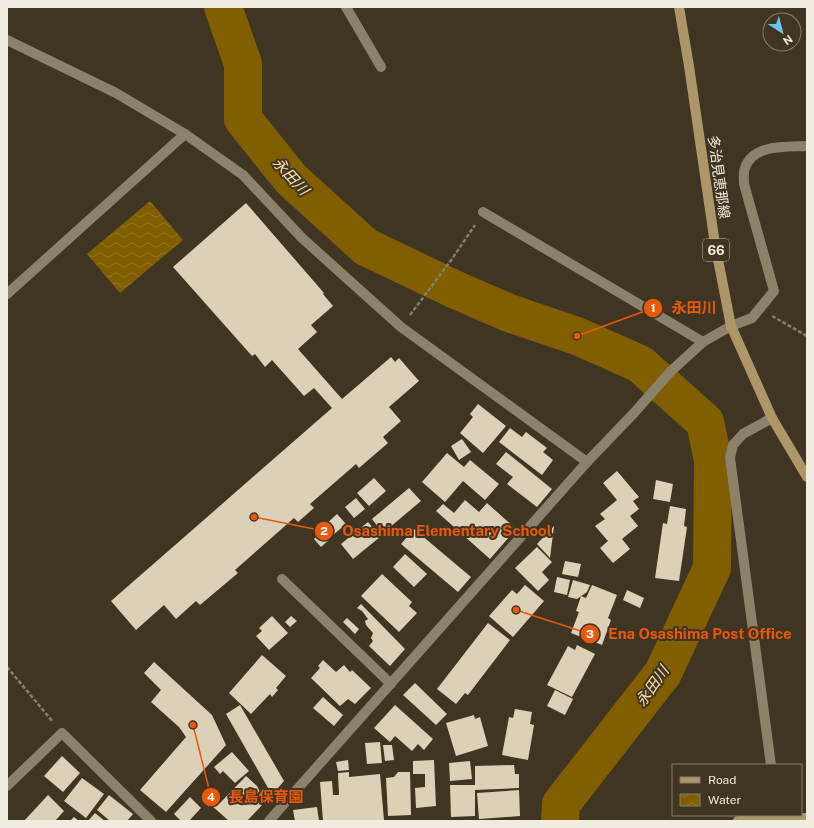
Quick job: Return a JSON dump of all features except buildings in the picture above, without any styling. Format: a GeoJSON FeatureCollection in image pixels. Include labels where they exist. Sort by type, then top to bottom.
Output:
{"type":"FeatureCollection","features":[{"type":"Feature","properties":{"kind":"main road","name":"多治見恵那線"},"geometry":{"type":"LineString","coordinates":[[678,7],[689,66],[715,244],[731,326],[772,418],[807,476]]}},
{"type":"Feature","properties":{"kind":"main road"},"geometry":{"type":"LineString","coordinates":[[738,821],[778,818],[807,818]]}},
{"type":"Feature","properties":{"kind":"street"},"geometry":{"type":"LineString","coordinates":[[346,7],[381,66]]}},
{"type":"Feature","properties":{"kind":"street"},"geometry":{"type":"LineString","coordinates":[[7,40],[116,93],[185,134],[243,175],[302,238],[401,327],[587,462]]}},
{"type":"Feature","properties":{"kind":"street"},"geometry":{"type":"LineString","coordinates":[[7,294],[185,134]]}},
{"type":"Feature","properties":{"kind":"street"},"geometry":{"type":"LineString","coordinates":[[269,821],[587,462],[672,371],[703,342],[731,326],[752,318],[774,291],[744,184],[744,169],[751,156],[774,147],[807,146]]}},
{"type":"Feature","properties":{"kind":"street"},"geometry":{"type":"LineString","coordinates":[[483,212],[703,342]]}},
{"type":"Feature","properties":{"kind":"street"},"geometry":{"type":"LineString","coordinates":[[771,764],[730,458],[732,446],[743,434],[772,418]]}},
{"type":"Feature","properties":{"kind":"street"},"geometry":{"type":"LineString","coordinates":[[282,579],[391,684]]}},
{"type":"Feature","properties":{"kind":"street"},"geometry":{"type":"LineString","coordinates":[[7,786],[62,733],[151,821]]}},
{"type":"Feature","properties":{"kind":"path"},"geometry":{"type":"LineString","coordinates":[[421,301],[452,259],[483,212]]}},
{"type":"Feature","properties":{"kind":"path"},"geometry":{"type":"LineString","coordinates":[[759,309],[807,336]]}},
{"type":"Feature","properties":{"kind":"path"},"geometry":{"type":"LineString","coordinates":[[7,667],[62,733]]}},
{"type":"Feature","properties":{"kind":"water"},"geometry":{"type":"Polygon","coordinates":[[[150,201],[183,240],[120,293],[87,254],[150,201]]]}},
{"type":"Feature","properties":{"kind":"waterway","name":"永田川"},"geometry":{"type":"LineString","coordinates":[[223,7],[243,64],[243,119],[291,179],[366,247],[456,290],[509,313],[577,336],[640,364],[705,422],[713,460],[712,568],[663,673],[561,804],[560,821]]}},
{"type":"Feature","properties":{"kind":"place","name":"永田川"},"geometry":{"type":"Point","coordinates":[577,336]}},
{"type":"Feature","properties":{"kind":"place","name":"Osashima Elementary School"},"geometry":{"type":"Point","coordinates":[254,517]}},
{"type":"Feature","properties":{"kind":"place","name":"Ena Osashima Post Office"},"geometry":{"type":"Point","coordinates":[516,610]}},
{"type":"Feature","properties":{"kind":"place","name":"長島保育園"},"geometry":{"type":"Point","coordinates":[193,725]}}]}
